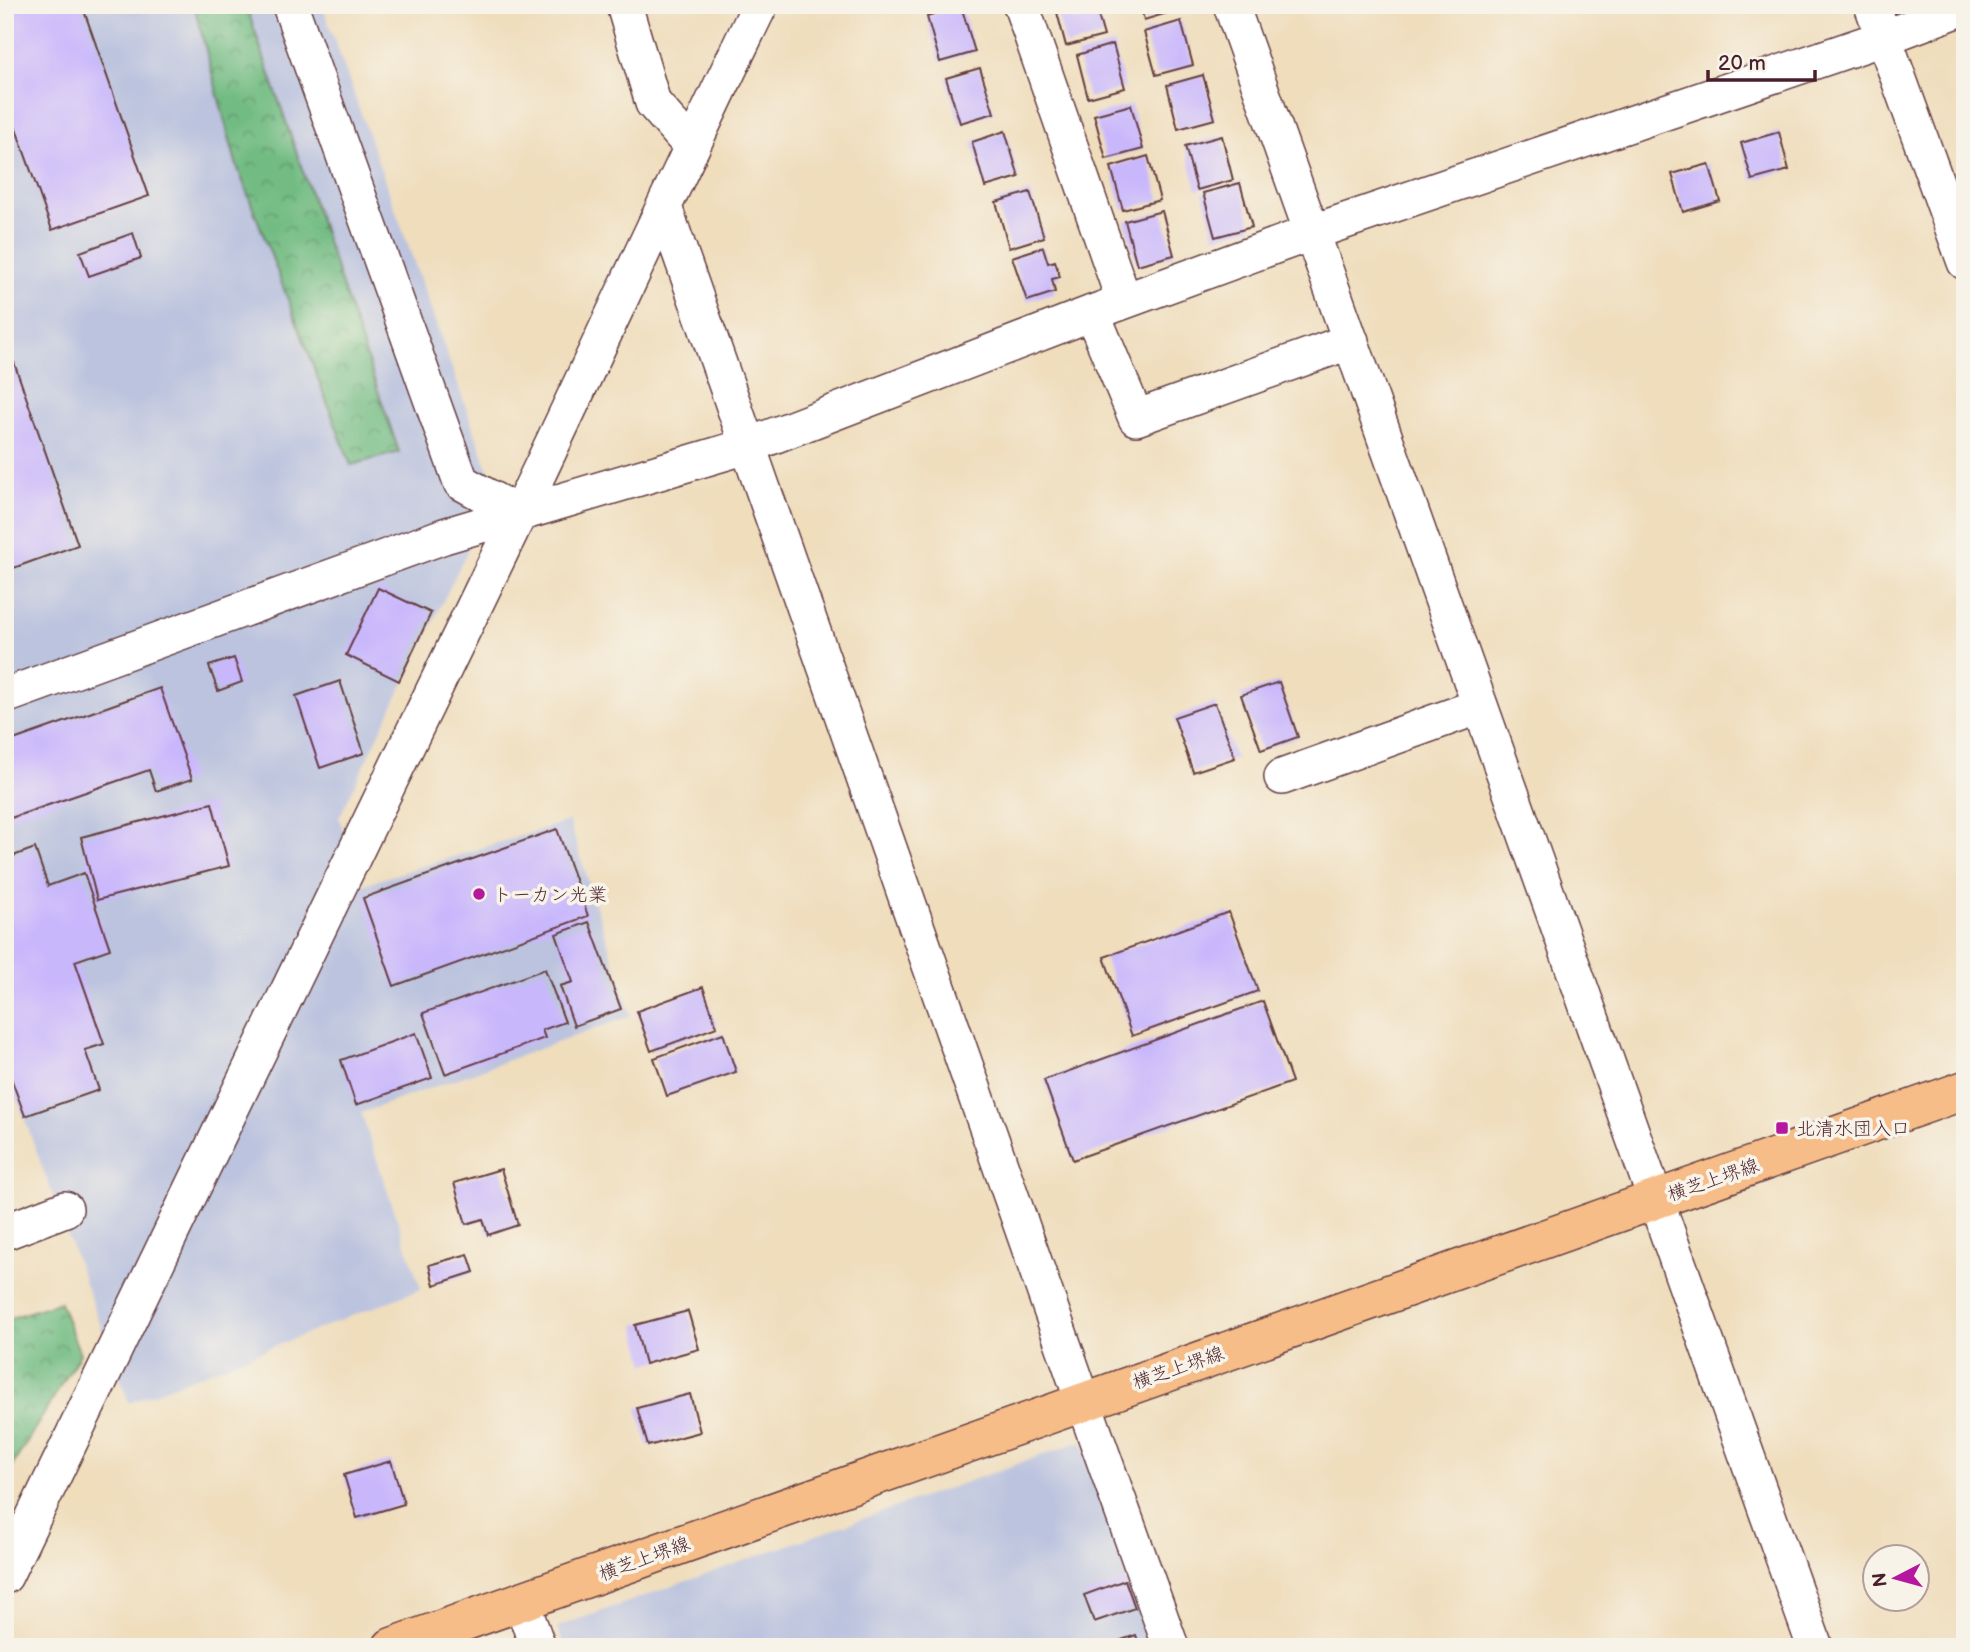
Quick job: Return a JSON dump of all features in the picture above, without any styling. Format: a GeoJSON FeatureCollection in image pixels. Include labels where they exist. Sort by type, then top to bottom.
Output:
{"type":"FeatureCollection","features":[{"type":"Feature","properties":{"kind":"main road","name":"横芝上堺線"},"geometry":{"type":"LineString","coordinates":[[391,1647],[1965,1090]]}},
{"type":"Feature","properties":{"kind":"street"},"geometry":{"type":"LineString","coordinates":[[290,5],[461,482],[519,514]]}},
{"type":"Feature","properties":{"kind":"street"},"geometry":{"type":"LineString","coordinates":[[624,5],[653,103],[691,146]]}},
{"type":"Feature","properties":{"kind":"street"},"geometry":{"type":"LineString","coordinates":[[5,1576],[519,514],[760,5]]}},
{"type":"Feature","properties":{"kind":"street"},"geometry":{"type":"LineString","coordinates":[[1021,5],[1124,301]]}},
{"type":"Feature","properties":{"kind":"street"},"geometry":{"type":"LineString","coordinates":[[1231,5],[1815,1647]]}},
{"type":"Feature","properties":{"kind":"street"},"geometry":{"type":"LineString","coordinates":[[1872,5],[1965,262]]}},
{"type":"Feature","properties":{"kind":"street"},"geometry":{"type":"LineString","coordinates":[[5,696],[444,536],[747,446],[1092,313],[1313,232],[1883,38],[1965,7]]}},
{"type":"Feature","properties":{"kind":"street"},"geometry":{"type":"LineString","coordinates":[[664,207],[1171,1647]]}},
{"type":"Feature","properties":{"kind":"street"},"geometry":{"type":"LineString","coordinates":[[1092,313],[1136,418],[1351,341]]}},
{"type":"Feature","properties":{"kind":"street"},"geometry":{"type":"LineString","coordinates":[[1282,778],[1480,706]]}},
{"type":"Feature","properties":{"kind":"street"},"geometry":{"type":"LineString","coordinates":[[5,1232],[65,1209]]}},
{"type":"Feature","properties":{"kind":"street"},"geometry":{"type":"LineString","coordinates":[[522,1601],[538,1647]]}},
{"type":"Feature","properties":{"kind":"shaded area"},"geometry":{"type":"Polygon","coordinates":[[[5,5],[322,5],[496,491],[339,818],[362,885],[569,821],[631,1016],[361,1113],[421,1289],[129,1403],[5,1066],[5,5]]]}},
{"type":"Feature","properties":{"kind":"shaded area"},"geometry":{"type":"Polygon","coordinates":[[[1082,1441],[1155,1647],[564,1647],[557,1627],[1082,1441]]]}},
{"type":"Feature","properties":{"kind":"green space"},"geometry":{"type":"Polygon","coordinates":[[[194,5],[246,5],[399,452],[351,465],[236,163],[194,5]]]}},
{"type":"Feature","properties":{"kind":"green space"},"geometry":{"type":"Polygon","coordinates":[[[60,1302],[80,1354],[5,1478],[5,1320],[60,1302]]]}},
{"type":"Feature","properties":{"kind":"building"},"geometry":{"type":"Polygon","coordinates":[[[5,5],[82,5],[149,196],[52,230],[5,98],[5,5]]]}},
{"type":"Feature","properties":{"kind":"building"},"geometry":{"type":"Polygon","coordinates":[[[1055,5],[1095,5],[1104,36],[1066,46],[1055,5]]]}},
{"type":"Feature","properties":{"kind":"building"},"geometry":{"type":"Polygon","coordinates":[[[1140,5],[1179,5],[1181,9],[1144,20],[1140,5]]]}},
{"type":"Feature","properties":{"kind":"building"},"geometry":{"type":"Polygon","coordinates":[[[961,6],[975,52],[940,62],[927,17],[961,6]]]}},
{"type":"Feature","properties":{"kind":"building"},"geometry":{"type":"Polygon","coordinates":[[[1181,21],[1193,65],[1156,75],[1144,32],[1181,21]]]}},
{"type":"Feature","properties":{"kind":"building"},"geometry":{"type":"Polygon","coordinates":[[[1113,44],[1125,88],[1088,98],[1077,55],[1113,44]]]}},
{"type":"Feature","properties":{"kind":"building"},"geometry":{"type":"Polygon","coordinates":[[[980,68],[994,113],[960,123],[946,78],[980,68]]]}},
{"type":"Feature","properties":{"kind":"building"},"geometry":{"type":"Polygon","coordinates":[[[1203,75],[1215,119],[1178,129],[1167,85],[1203,75]]]}},
{"type":"Feature","properties":{"kind":"building"},"geometry":{"type":"Polygon","coordinates":[[[1131,105],[1143,149],[1106,159],[1094,115],[1131,105]]]}},
{"type":"Feature","properties":{"kind":"building"},"geometry":{"type":"Polygon","coordinates":[[[1005,131],[1019,177],[985,187],[972,142],[1005,131]]]}},
{"type":"Feature","properties":{"kind":"building"},"geometry":{"type":"Polygon","coordinates":[[[1779,132],[1789,170],[1752,180],[1741,143],[1779,132]]]}},
{"type":"Feature","properties":{"kind":"building"},"geometry":{"type":"Polygon","coordinates":[[[1222,136],[1233,180],[1197,190],[1185,146],[1222,136]]]}},
{"type":"Feature","properties":{"kind":"building"},"geometry":{"type":"Polygon","coordinates":[[[1148,156],[1160,200],[1123,210],[1111,167],[1148,156]]]}},
{"type":"Feature","properties":{"kind":"building"},"geometry":{"type":"Polygon","coordinates":[[[1709,164],[1720,201],[1683,212],[1672,174],[1709,164]]]}},
{"type":"Feature","properties":{"kind":"building"},"geometry":{"type":"Polygon","coordinates":[[[1240,183],[1252,227],[1215,237],[1203,193],[1240,183]]]}},
{"type":"Feature","properties":{"kind":"building"},"geometry":{"type":"Polygon","coordinates":[[[1030,192],[1044,237],[1009,248],[996,202],[1030,192]]]}},
{"type":"Feature","properties":{"kind":"building"},"geometry":{"type":"Polygon","coordinates":[[[1162,211],[1174,255],[1137,265],[1125,221],[1162,211]]]}},
{"type":"Feature","properties":{"kind":"building"},"geometry":{"type":"Polygon","coordinates":[[[133,233],[141,258],[89,276],[80,252],[133,233]]]}},
{"type":"Feature","properties":{"kind":"building"},"geometry":{"type":"Polygon","coordinates":[[[1043,247],[1048,263],[1055,261],[1060,277],[1052,279],[1055,292],[1027,301],[1012,257],[1043,247]]]}},
{"type":"Feature","properties":{"kind":"building"},"geometry":{"type":"Polygon","coordinates":[[[11,354],[78,545],[5,571],[5,356],[11,354]]]}},
{"type":"Feature","properties":{"kind":"building"},"geometry":{"type":"Polygon","coordinates":[[[378,588],[431,613],[399,681],[346,655],[378,588]]]}},
{"type":"Feature","properties":{"kind":"building"},"geometry":{"type":"Polygon","coordinates":[[[234,658],[242,682],[218,691],[209,666],[234,658]]]}},
{"type":"Feature","properties":{"kind":"building"},"geometry":{"type":"Polygon","coordinates":[[[340,681],[364,753],[320,768],[296,696],[340,681]]]}},
{"type":"Feature","properties":{"kind":"building"},"geometry":{"type":"Polygon","coordinates":[[[1279,682],[1298,737],[1261,750],[1241,695],[1279,682]]]}},
{"type":"Feature","properties":{"kind":"building"},"geometry":{"type":"Polygon","coordinates":[[[160,688],[192,779],[156,791],[149,770],[5,820],[5,743],[160,688]]]}},
{"type":"Feature","properties":{"kind":"building"},"geometry":{"type":"Polygon","coordinates":[[[1215,703],[1235,758],[1193,772],[1174,717],[1215,703]]]}},
{"type":"Feature","properties":{"kind":"building"},"geometry":{"type":"Polygon","coordinates":[[[212,803],[229,866],[97,900],[81,837],[212,803]]]}},
{"type":"Feature","properties":{"kind":"building"},"geometry":{"type":"Polygon","coordinates":[[[557,829],[588,916],[394,986],[363,898],[557,829]]]}},
{"type":"Feature","properties":{"kind":"building"},"geometry":{"type":"Polygon","coordinates":[[[35,848],[48,886],[84,873],[110,949],[75,961],[104,1044],[85,1050],[99,1090],[25,1116],[5,1062],[5,859],[35,848]]]}},
{"type":"Feature","properties":{"kind":"building"},"geometry":{"type":"Polygon","coordinates":[[[1229,912],[1258,991],[1132,1036],[1104,957],[1229,912]]]}},
{"type":"Feature","properties":{"kind":"building"},"geometry":{"type":"Polygon","coordinates":[[[589,922],[621,1009],[574,1026],[560,986],[573,982],[556,934],[589,922]]]}},
{"type":"Feature","properties":{"kind":"building"},"geometry":{"type":"Polygon","coordinates":[[[545,969],[565,1022],[542,1030],[545,1038],[445,1074],[423,1013],[545,969]]]}},
{"type":"Feature","properties":{"kind":"building"},"geometry":{"type":"Polygon","coordinates":[[[703,987],[717,1027],[651,1051],[637,1011],[703,987]]]}},
{"type":"Feature","properties":{"kind":"building"},"geometry":{"type":"Polygon","coordinates":[[[1263,1001],[1292,1082],[1073,1160],[1044,1080],[1263,1001]]]}},
{"type":"Feature","properties":{"kind":"building"},"geometry":{"type":"Polygon","coordinates":[[[416,1033],[432,1078],[356,1105],[341,1060],[416,1033]]]}},
{"type":"Feature","properties":{"kind":"building"},"geometry":{"type":"Polygon","coordinates":[[[723,1033],[736,1072],[667,1096],[654,1058],[723,1033]]]}},
{"type":"Feature","properties":{"kind":"building"},"geometry":{"type":"Polygon","coordinates":[[[501,1169],[518,1225],[488,1235],[483,1219],[466,1224],[454,1183],[501,1169]]]}},
{"type":"Feature","properties":{"kind":"building"},"geometry":{"type":"Polygon","coordinates":[[[468,1254],[474,1272],[434,1285],[429,1265],[468,1254]]]}},
{"type":"Feature","properties":{"kind":"building"},"geometry":{"type":"Polygon","coordinates":[[[688,1311],[699,1349],[645,1364],[635,1325],[688,1311]]]}},
{"type":"Feature","properties":{"kind":"building"},"geometry":{"type":"Polygon","coordinates":[[[690,1394],[700,1432],[648,1446],[637,1408],[690,1394]]]}},
{"type":"Feature","properties":{"kind":"building"},"geometry":{"type":"Polygon","coordinates":[[[391,1461],[404,1504],[357,1518],[344,1475],[391,1461]]]}},
{"type":"Feature","properties":{"kind":"building"},"geometry":{"type":"Polygon","coordinates":[[[1125,1580],[1135,1608],[1094,1622],[1084,1595],[1125,1580]]]}},
{"type":"Feature","properties":{"kind":"building"},"geometry":{"type":"Polygon","coordinates":[[[1136,1635],[1140,1647],[1104,1647],[1104,1646],[1136,1635]]]}},
{"type":"Feature","properties":{"kind":"place","name":"トーカン光業"},"geometry":{"type":"Point","coordinates":[479,894]}},
{"type":"Feature","properties":{"kind":"place","name":"北清水団入口"},"geometry":{"type":"Point","coordinates":[1782,1128]}}]}
